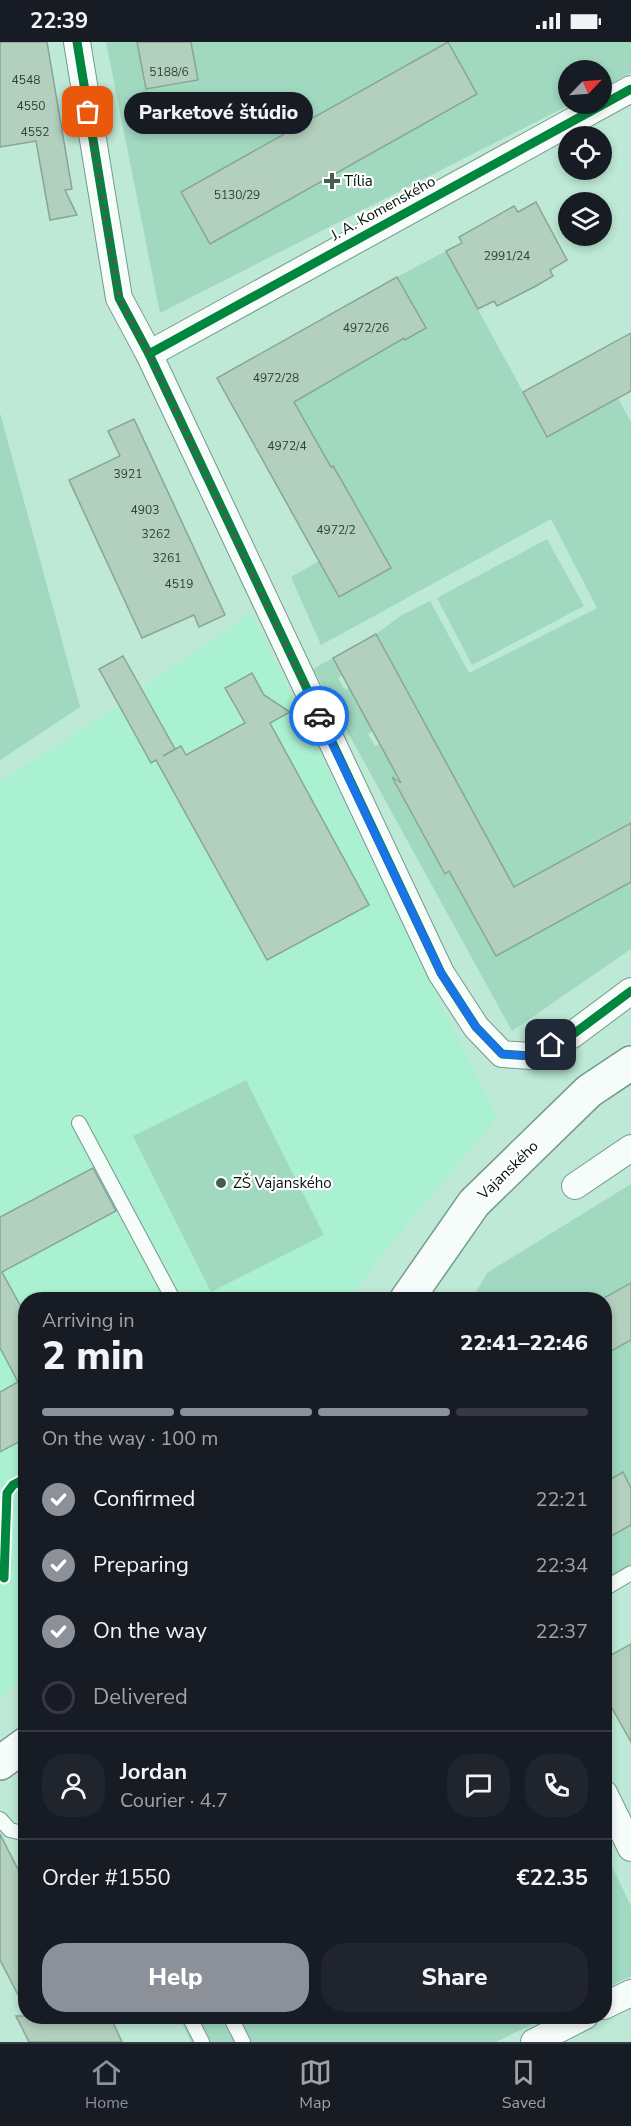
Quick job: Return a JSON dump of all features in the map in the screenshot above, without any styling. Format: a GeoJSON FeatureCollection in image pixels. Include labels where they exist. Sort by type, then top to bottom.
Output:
{"type":"FeatureCollection","features":[{"type":"Feature","properties":{"kind":"main road","name":"Vajanského"},"geometry":{"type":"LineString","coordinates":[[419,1291],[474,1203],[589,1091],[631,1063]]}},
{"type":"Feature","properties":{"kind":"main road"},"geometry":{"type":"LineString","coordinates":[[0,1763],[18,1750]]}},
{"type":"Feature","properties":{"kind":"street"},"geometry":{"type":"LineString","coordinates":[[77,42],[119,298],[149,354],[441,973],[476,1027],[502,1054],[531,1056],[572,1035],[631,991]]}},
{"type":"Feature","properties":{"kind":"street","name":"J. A. Komenského"},"geometry":{"type":"LineString","coordinates":[[149,354],[631,89]]}},
{"type":"Feature","properties":{"kind":"street"},"geometry":{"type":"LineString","coordinates":[[575,1186],[631,1148]]}},
{"type":"Feature","properties":{"kind":"street"},"geometry":{"type":"LineString","coordinates":[[612,1809],[631,1848]]}},
{"type":"Feature","properties":{"kind":"street"},"geometry":{"type":"LineString","coordinates":[[612,2002],[631,1993]]}},
{"type":"Feature","properties":{"kind":"street"},"geometry":{"type":"LineString","coordinates":[[534,2042],[569,2024]]}},
{"type":"Feature","properties":{"kind":"lane"},"geometry":{"type":"LineString","coordinates":[[79,1123],[169,1292]]}},
{"type":"Feature","properties":{"kind":"lane"},"geometry":{"type":"LineString","coordinates":[[612,1584],[631,1573]]}},
{"type":"Feature","properties":{"kind":"lane"},"geometry":{"type":"LineString","coordinates":[[0,1819],[10,1830],[18,1832]]}},
{"type":"Feature","properties":{"kind":"lane"},"geometry":{"type":"LineString","coordinates":[[193,2024],[201,2042]]}},
{"type":"Feature","properties":{"kind":"lane"},"geometry":{"type":"LineString","coordinates":[[234,2024],[243,2042]]}},
{"type":"Feature","properties":{"kind":"shaded area"},"geometry":{"type":"Polygon","coordinates":[[[106,42],[631,42],[631,73],[612,83],[612,60],[558,60],[558,111],[160,313],[106,42]]]}},
{"type":"Feature","properties":{"kind":"shaded area"},"geometry":{"type":"Polygon","coordinates":[[[446,251],[547,436],[618,398],[631,422],[631,823],[514,887],[376,634],[402,615],[430,601],[469,673],[597,608],[551,519],[321,645],[291,577],[319,561],[339,597],[390,568],[294,402],[425,328],[397,277],[446,251]]]}},
{"type":"Feature","properties":{"kind":"shaded area"},"geometry":{"type":"Polygon","coordinates":[[[0,413],[80,707],[0,760],[0,413]]]}},
{"type":"Feature","properties":{"kind":"shaded area"},"geometry":{"type":"Polygon","coordinates":[[[547,539],[584,606],[472,665],[437,598],[547,539]]]}},
{"type":"Feature","properties":{"kind":"shaded area","name":"ZŠ Vajanského"},"geometry":{"type":"Polygon","coordinates":[[[252,613],[497,1118],[387,1248],[355,1292],[18,1292],[18,1681],[0,1698],[0,782],[95,721],[252,613]]]}},
{"type":"Feature","properties":{"kind":"shaded area"},"geometry":{"type":"Polygon","coordinates":[[[333,658],[342,675],[338,678],[345,690],[349,688],[373,731],[368,734],[375,746],[380,744],[445,874],[449,871],[496,956],[631,882],[631,949],[512,1031],[313,669],[333,658]]]}},
{"type":"Feature","properties":{"kind":"shaded area"},"geometry":{"type":"Polygon","coordinates":[[[246,1080],[324,1235],[211,1292],[133,1136],[246,1080]]]}},
{"type":"Feature","properties":{"kind":"shaded area"},"geometry":{"type":"Polygon","coordinates":[[[631,1184],[631,1564],[612,1576],[612,1292],[476,1292],[487,1273],[631,1184]]]}},
{"type":"Feature","properties":{"kind":"shaded area"},"geometry":{"type":"Polygon","coordinates":[[[612,1867],[631,1906],[631,1976],[612,1986],[612,1867]]]}},
{"type":"Feature","properties":{"kind":"shaded area"},"geometry":{"type":"Polygon","coordinates":[[[183,2024],[533,2024],[496,2042],[191,2042],[183,2024]]]}},
{"type":"Feature","properties":{"kind":"building"},"geometry":{"type":"Polygon","coordinates":[[[0,42],[47,42],[72,189],[65,190],[77,215],[50,220],[36,141],[0,147],[0,42]]]}},
{"type":"Feature","properties":{"kind":"building"},"geometry":{"type":"Polygon","coordinates":[[[137,42],[191,42],[198,80],[146,89],[137,42]]]}},
{"type":"Feature","properties":{"kind":"building"},"geometry":{"type":"Polygon","coordinates":[[[448,42],[477,94],[210,244],[181,192],[448,42]]]}},
{"type":"Feature","properties":{"kind":"building"},"geometry":{"type":"Polygon","coordinates":[[[536,202],[567,260],[550,270],[553,276],[536,286],[497,306],[494,301],[478,309],[446,251],[462,243],[459,237],[514,206],[518,212],[536,202]]]}},
{"type":"Feature","properties":{"kind":"building"},"geometry":{"type":"Polygon","coordinates":[[[397,277],[426,328],[405,340],[404,338],[294,402],[391,568],[339,597],[217,378],[397,277]]]}},
{"type":"Feature","properties":{"kind":"building"},"geometry":{"type":"Polygon","coordinates":[[[631,333],[631,391],[547,437],[523,392],[631,333]]]}},
{"type":"Feature","properties":{"kind":"building"},"geometry":{"type":"Polygon","coordinates":[[[134,419],[225,615],[199,627],[194,615],[142,638],[69,480],[120,456],[108,431],[134,419]]]}},
{"type":"Feature","properties":{"kind":"building"},"geometry":{"type":"Polygon","coordinates":[[[376,634],[514,887],[631,823],[631,882],[496,956],[449,871],[445,874],[392,777],[401,783],[333,658],[376,634]]]}},
{"type":"Feature","properties":{"kind":"building"},"geometry":{"type":"Polygon","coordinates":[[[123,656],[175,749],[163,756],[181,746],[186,755],[245,723],[225,688],[252,673],[264,695],[290,712],[270,723],[369,905],[267,960],[156,760],[151,763],[99,669],[123,656]]]}},
{"type":"Feature","properties":{"kind":"building"},"geometry":{"type":"Polygon","coordinates":[[[93,1168],[116,1211],[2,1272],[18,1301],[18,1382],[0,1348],[0,1217],[93,1168]]]}},
{"type":"Feature","properties":{"kind":"building"},"geometry":{"type":"Polygon","coordinates":[[[631,1283],[631,1340],[612,1351],[612,1294],[631,1283]]]}},
{"type":"Feature","properties":{"kind":"building"},"geometry":{"type":"Polygon","coordinates":[[[18,1382],[18,1442],[0,1452],[0,1392],[18,1382]]]}},
{"type":"Feature","properties":{"kind":"building"},"geometry":{"type":"Polygon","coordinates":[[[623,1472],[631,1488],[631,1525],[612,1536],[612,1478],[623,1472]]]}},
{"type":"Feature","properties":{"kind":"building"},"geometry":{"type":"Polygon","coordinates":[[[631,1644],[631,1742],[612,1708],[612,1655],[631,1644]]]}},
{"type":"Feature","properties":{"kind":"building"},"geometry":{"type":"Polygon","coordinates":[[[0,1834],[18,1869],[18,1995],[0,1960],[0,1834]]]}},
{"type":"Feature","properties":{"kind":"building"},"geometry":{"type":"Polygon","coordinates":[[[20,2024],[114,2024],[122,2042],[29,2042],[20,2024]]]}},
{"type":"Feature","properties":{"kind":"cycle path"},"geometry":{"type":"LineString","coordinates":[[77,42],[119,298],[149,354],[441,973],[476,1027],[502,1054],[531,1056],[572,1035],[631,991]]}},
{"type":"Feature","properties":{"kind":"cycle path"},"geometry":{"type":"LineString","coordinates":[[149,354],[631,89]]}},
{"type":"Feature","properties":{"kind":"cycle path"},"geometry":{"type":"LineString","coordinates":[[4,1578],[7,1493],[18,1482]]}},
{"type":"Feature","properties":{"kind":"way so far"},"geometry":{"type":"LineString","coordinates":[[88,112],[119,298],[149,354],[319,716]]}},
{"type":"Feature","properties":{"kind":"place","name":"Parketové štúdio"},"geometry":{"type":"Point","coordinates":[88,112]}},
{"type":"Feature","properties":{"kind":"place","name":"Tília"},"geometry":{"type":"Point","coordinates":[332,181]}},
{"type":"Feature","properties":{"kind":"place","name":"ZŠ Vajanského"},"geometry":{"type":"Point","coordinates":[221,1183]}},
{"type":"Feature","properties":{"kind":"route"},"geometry":{"type":"LineString","coordinates":[[319,716],[441,973],[476,1027],[502,1054],[531,1056],[551,1045]]}}]}
